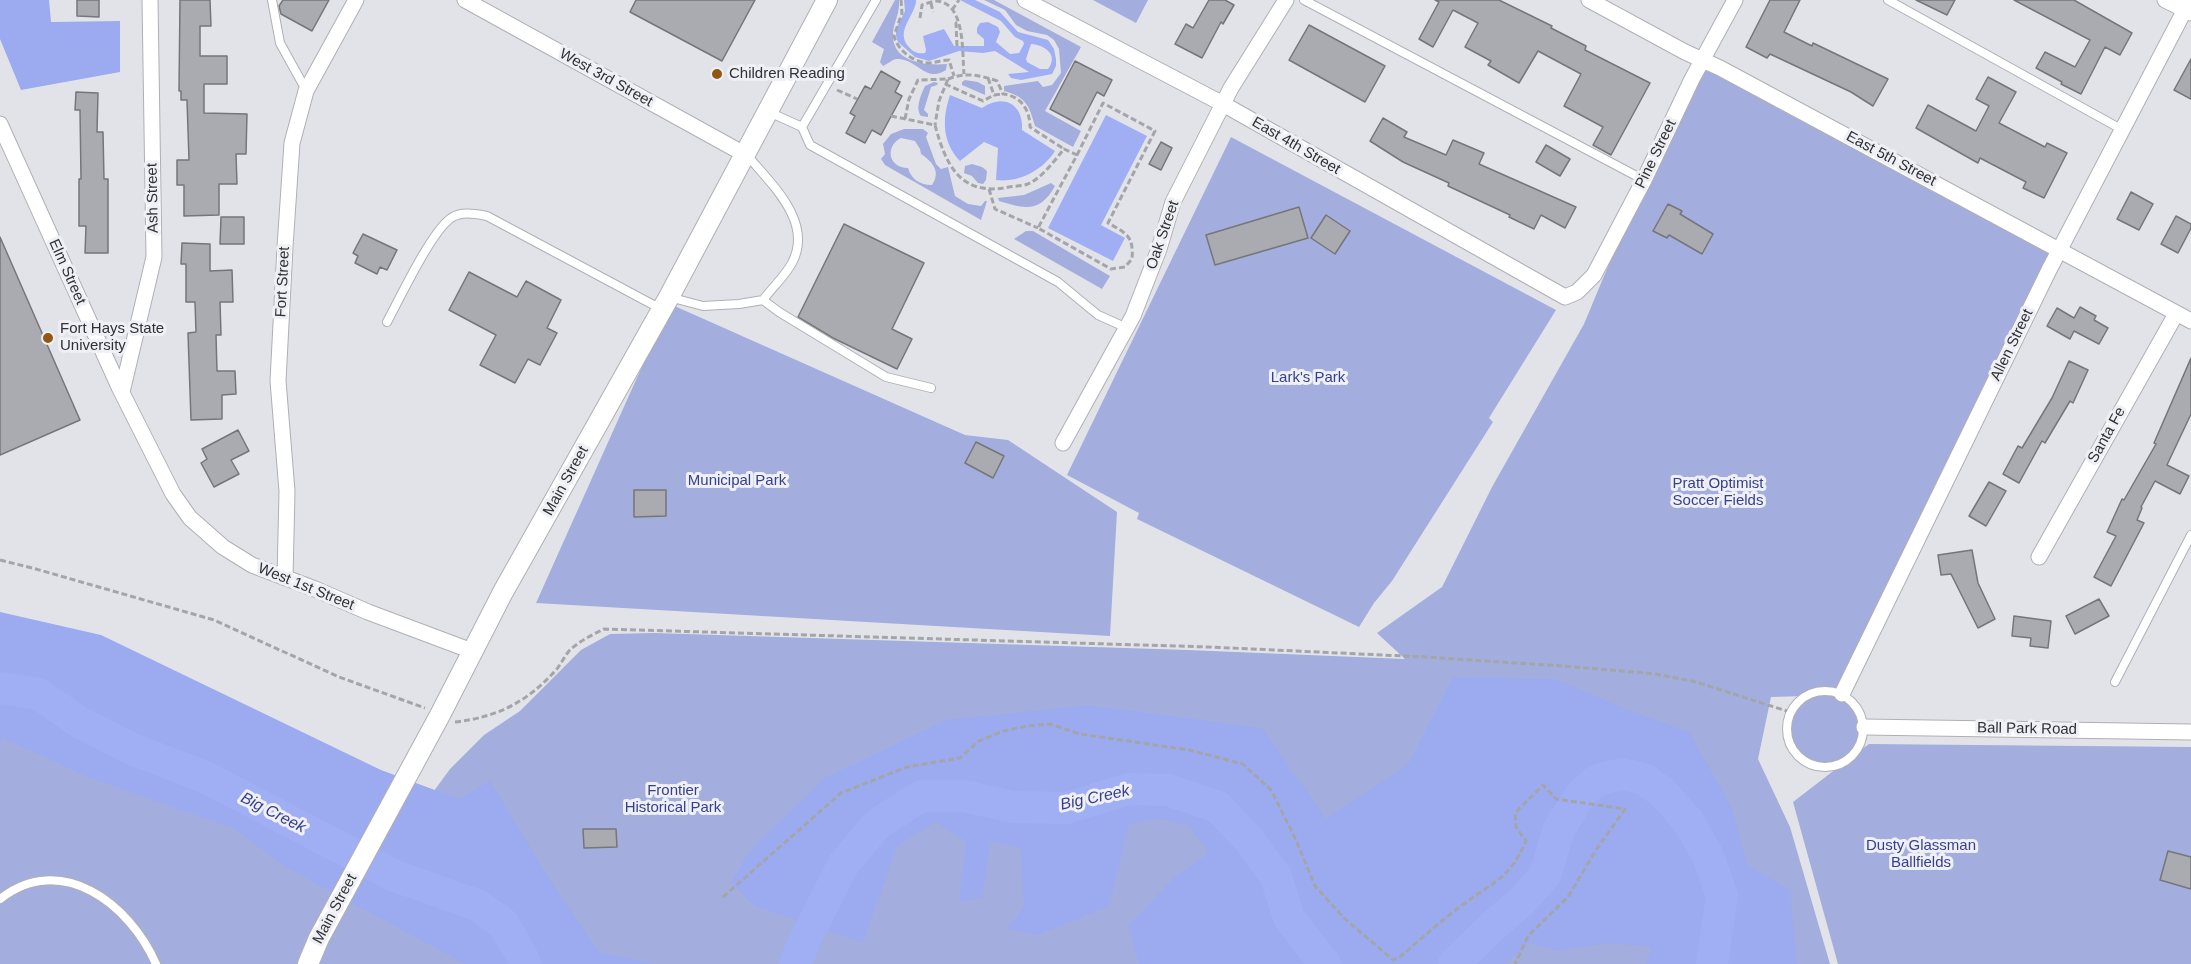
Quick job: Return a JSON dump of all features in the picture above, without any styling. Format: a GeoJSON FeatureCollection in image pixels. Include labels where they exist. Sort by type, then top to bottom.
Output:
{"type":"FeatureCollection","features":[{"type":"Feature","properties":{"kind":"street","name":"Ash Street"},"geometry":{"type":"LineString","coordinates":[[122,392],[154,257],[150,0]]}},
{"type":"Feature","properties":{"kind":"street","name":"Fort Street"},"geometry":{"type":"LineString","coordinates":[[285,578],[287,491],[278,381],[292,143],[306,91],[356,0]]}},
{"type":"Feature","properties":{"kind":"street","name":"West 3rd Street"},"geometry":{"type":"LineString","coordinates":[[465,0],[746,155]]}},
{"type":"Feature","properties":{"kind":"street","name":"Main Street"},"geometry":{"type":"LineString","coordinates":[[308,964],[319,938],[440,715],[472,651],[666,303],[827,0]]}},
{"type":"Feature","properties":{"kind":"street","name":"East 4th Street"},"geometry":{"type":"LineString","coordinates":[[1025,0],[1223,104],[1565,297]]}},
{"type":"Feature","properties":{"kind":"street","name":"Oak Street"},"geometry":{"type":"LineString","coordinates":[[1063,443],[1127,328],[1159,249],[1173,202],[1223,104],[1286,0]]}},
{"type":"Feature","properties":{"kind":"street","name":"East 5th Street"},"geometry":{"type":"LineString","coordinates":[[1589,0],[2191,321]]}},
{"type":"Feature","properties":{"kind":"street","name":"Pine Street"},"geometry":{"type":"LineString","coordinates":[[1565,297],[1577,292],[1594,275],[1735,0]]}},
{"type":"Feature","properties":{"kind":"street"},"geometry":{"type":"LineString","coordinates":[[2165,0],[2188,7]]}},
{"type":"Feature","properties":{"kind":"street","name":"Allen Street"},"geometry":{"type":"LineString","coordinates":[[1842,694],[2060,250],[2121,129],[2188,7]]}},
{"type":"Feature","properties":{"kind":"street","name":"Elm Street"},"geometry":{"type":"LineString","coordinates":[[0,124],[122,392],[167,483]]}},
{"type":"Feature","properties":{"kind":"street","name":"Santa Fe"},"geometry":{"type":"LineString","coordinates":[[2039,557],[2176,314]]}},
{"type":"Feature","properties":{"kind":"street","name":"West 1st Street"},"geometry":{"type":"LineString","coordinates":[[167,483],[190,518],[223,547],[252,565],[472,651]]}},
{"type":"Feature","properties":{"kind":"street","name":"Ball Park Road"},"geometry":{"type":"LineString","coordinates":[[1863,727],[2191,732]]}},
{"type":"Feature","properties":{"kind":"lane"},"geometry":{"type":"LineString","coordinates":[[272,0],[280,43],[306,91]]}},
{"type":"Feature","properties":{"kind":"lane"},"geometry":{"type":"LineString","coordinates":[[802,127],[876,0]]}},
{"type":"Feature","properties":{"kind":"lane"},"geometry":{"type":"LineString","coordinates":[[1304,0],[1644,180]]}},
{"type":"Feature","properties":{"kind":"lane"},"geometry":{"type":"LineString","coordinates":[[1888,0],[2121,129]]}},
{"type":"Feature","properties":{"kind":"lane"},"geometry":{"type":"LineString","coordinates":[[769,112],[802,127],[810,145],[1058,282],[1098,315],[1127,328]]}},
{"type":"Feature","properties":{"kind":"lane"},"geometry":{"type":"LineString","coordinates":[[387,322],[436,233],[452,218],[467,213],[487,216],[666,303],[704,306],[763,300],[792,262],[799,235],[789,207],[746,155]]}},
{"type":"Feature","properties":{"kind":"lane"},"geometry":{"type":"LineString","coordinates":[[763,300],[886,377],[931,388]]}},
{"type":"Feature","properties":{"kind":"lane"},"geometry":{"type":"LineString","coordinates":[[2115,681],[2191,536]]}},
{"type":"Feature","properties":{"kind":"lane"},"geometry":{"type":"LineString","coordinates":[[1826,691],[1842,694],[1856,706],[1861,716],[1862,740],[1857,751],[1848,760],[1836,766],[1817,766],[1800,758],[1792,748],[1787,736],[1787,724],[1791,712],[1797,703],[1815,692],[1826,691]]}},
{"type":"Feature","properties":{"kind":"lane"},"geometry":{"type":"LineString","coordinates":[[0,899],[25,884],[46,880],[83,887],[101,895],[124,916],[142,939],[156,964]]}},
{"type":"Feature","properties":{"kind":"path"},"geometry":{"type":"LineString","coordinates":[[902,0],[902,13],[894,36],[898,47],[926,63],[949,60],[954,76]]}},
{"type":"Feature","properties":{"kind":"path"},"geometry":{"type":"LineString","coordinates":[[952,10],[957,6],[959,0]]}},
{"type":"Feature","properties":{"kind":"path"},"geometry":{"type":"LineString","coordinates":[[921,18],[922,5],[936,1],[952,10],[959,23],[964,74]]}},
{"type":"Feature","properties":{"kind":"path"},"geometry":{"type":"LineString","coordinates":[[931,3],[933,12]]}},
{"type":"Feature","properties":{"kind":"path"},"geometry":{"type":"LineString","coordinates":[[957,46],[956,23],[959,23]]}},
{"type":"Feature","properties":{"kind":"path"},"geometry":{"type":"LineString","coordinates":[[905,119],[909,99],[918,80],[948,79],[964,74],[997,81],[1003,94]]}},
{"type":"Feature","properties":{"kind":"path"},"geometry":{"type":"LineString","coordinates":[[988,78],[994,95]]}},
{"type":"Feature","properties":{"kind":"path"},"geometry":{"type":"LineString","coordinates":[[948,79],[939,101],[935,125],[948,162],[973,187],[995,190],[1027,184],[1045,171],[1064,149]]}},
{"type":"Feature","properties":{"kind":"path"},"geometry":{"type":"LineString","coordinates":[[945,84],[983,101],[994,95],[1012,95],[1019,99],[1028,113],[1030,127],[1077,155]]}},
{"type":"Feature","properties":{"kind":"path"},"geometry":{"type":"LineString","coordinates":[[827,85],[857,99]]}},
{"type":"Feature","properties":{"kind":"path"},"geometry":{"type":"LineString","coordinates":[[989,189],[995,209],[1038,228],[1111,269],[1125,267],[1132,259],[1131,242],[1126,232],[1108,223],[1155,130],[1103,103],[1038,228]]}},
{"type":"Feature","properties":{"kind":"path"},"geometry":{"type":"LineString","coordinates":[[891,116],[935,125]]}},
{"type":"Feature","properties":{"kind":"path"},"geometry":{"type":"LineString","coordinates":[[0,560],[214,620],[339,677],[457,722],[513,707],[530,696],[570,651],[590,635],[604,629],[1209,647],[1528,664],[1656,674],[1696,682],[1791,712]]}},
{"type":"Feature","properties":{"kind":"path"},"geometry":{"type":"LineString","coordinates":[[723,897],[841,793],[907,767],[960,758],[979,741],[1003,731],[1050,724],[1080,734],[1189,750],[1243,764],[1271,790],[1296,840],[1315,886],[1344,918],[1393,960],[1401,956],[1465,903],[1497,882],[1518,860],[1526,841],[1516,827],[1515,813],[1543,785],[1556,799],[1625,809],[1596,850],[1568,897],[1527,936],[1515,964]]}},
{"type":"Feature","properties":{"kind":"green space"},"geometry":{"type":"Polygon","coordinates":[[[895,0],[899,0],[893,33],[894,43],[898,50],[903,56],[920,63],[947,64],[946,70],[933,74],[903,59],[896,59],[883,66],[880,62],[884,49],[872,42],[895,0]]]}},
{"type":"Feature","properties":{"kind":"green space"},"geometry":{"type":"Polygon","coordinates":[[[984,0],[994,0],[1081,47],[1045,111],[1081,131],[1073,147],[1035,126],[1026,103],[1017,96],[1004,91],[1004,86],[1038,81],[1043,87],[1052,85],[1061,73],[1059,49],[1054,40],[1047,35],[1027,31],[1016,25],[1005,10],[984,0]]]}},
{"type":"Feature","properties":{"kind":"green space"},"geometry":{"type":"Polygon","coordinates":[[[1093,0],[1148,0],[1136,23],[1093,0]]]}},
{"type":"Feature","properties":{"kind":"green space"},"geometry":{"type":"Polygon","coordinates":[[[1703,60],[2060,250],[1843,694],[1856,709],[1863,724],[1862,740],[1851,757],[1869,744],[2191,747],[2191,964],[1838,964],[1793,802],[1845,762],[1828,767],[1813,765],[1798,756],[1793,749],[1789,741],[1787,723],[1793,709],[1805,696],[1771,697],[1758,759],[1790,827],[1830,964],[0,964],[0,688],[412,821],[450,769],[484,735],[520,711],[581,650],[610,634],[654,633],[1405,659],[1377,633],[1442,587],[1492,487],[1584,324],[1644,180],[1703,60]]]}},
{"type":"Feature","properties":{"kind":"green space"},"geometry":{"type":"Polygon","coordinates":[[[965,80],[978,82],[985,86],[985,95],[962,85],[965,80]]]}},
{"type":"Feature","properties":{"kind":"green space"},"geometry":{"type":"Polygon","coordinates":[[[934,82],[938,83],[931,87],[924,110],[928,117],[921,116],[919,105],[922,93],[925,86],[934,82]]]}},
{"type":"Feature","properties":{"kind":"green space"},"geometry":{"type":"Polygon","coordinates":[[[904,129],[923,129],[928,133],[926,137],[936,164],[941,169],[948,167],[955,196],[968,204],[981,206],[987,201],[981,220],[885,165],[881,159],[885,154],[883,144],[891,134],[904,129]],[[901,138],[892,146],[891,156],[896,165],[908,168],[917,181],[932,185],[936,172],[929,160],[921,154],[915,141],[901,138]]]}},
{"type":"Feature","properties":{"kind":"green space","name":"Lark's Park"},"geometry":{"type":"Polygon","coordinates":[[[1231,137],[1556,310],[1489,418],[1493,422],[1392,581],[1374,603],[1359,627],[1137,519],[1139,513],[1067,475],[1231,137]]]}},
{"type":"Feature","properties":{"kind":"green space"},"geometry":{"type":"Polygon","coordinates":[[[972,164],[987,171],[983,184],[964,173],[965,166],[972,164]]]}},
{"type":"Feature","properties":{"kind":"green space"},"geometry":{"type":"Polygon","coordinates":[[[1051,183],[1055,186],[1044,201],[1031,207],[1008,204],[999,201],[998,198],[1024,195],[1051,183]]]}},
{"type":"Feature","properties":{"kind":"green space"},"geometry":{"type":"Polygon","coordinates":[[[1026,231],[1033,231],[1110,276],[1102,289],[1014,239],[1026,231]]]}},
{"type":"Feature","properties":{"kind":"green space","name":"Municipal Park"},"geometry":{"type":"Polygon","coordinates":[[[670,304],[965,435],[1008,440],[1117,512],[1110,636],[536,603],[670,304]]]}},
{"type":"Feature","properties":{"kind":"shaded area"},"geometry":{"type":"Polygon","coordinates":[[[0,0],[49,0],[51,22],[120,21],[120,72],[21,90],[0,39],[0,0]]]}},
{"type":"Feature","properties":{"kind":"shaded area"},"geometry":{"type":"Polygon","coordinates":[[[904,0],[916,0],[904,30],[908,46],[915,52],[925,53],[923,36],[944,29],[954,46],[984,46],[984,39],[977,33],[977,28],[980,23],[988,22],[998,27],[1000,32],[996,42],[1010,54],[1019,53],[1024,44],[1023,41],[1015,37],[1001,21],[960,0],[975,0],[1000,12],[1018,32],[1048,40],[1054,49],[1056,66],[1052,74],[1021,80],[1011,78],[1008,74],[1029,72],[995,51],[983,53],[959,51],[929,61],[915,57],[898,42],[896,36],[896,29],[905,11],[904,0]],[[1031,44],[1027,62],[1040,69],[1048,69],[1051,64],[1051,55],[1031,44]]]}},
{"type":"Feature","properties":{"kind":"shaded area"},"geometry":{"type":"Polygon","coordinates":[[[950,95],[982,108],[997,101],[1011,104],[1020,113],[1022,130],[1055,151],[1044,164],[1030,174],[1005,180],[996,180],[998,148],[984,142],[960,161],[950,146],[945,130],[950,95]]]}},
{"type":"Feature","properties":{"kind":"shaded area"},"geometry":{"type":"Polygon","coordinates":[[[1106,115],[1147,136],[1101,225],[1125,238],[1113,261],[1048,228],[1106,115]]]}},
{"type":"Feature","properties":{"kind":"shaded area"},"geometry":{"type":"Polygon","coordinates":[[[0,612],[101,635],[381,770],[459,799],[490,781],[558,893],[599,952],[654,964],[465,964],[287,868],[233,828],[90,778],[3,738],[0,743],[0,612]]]}},
{"type":"Feature","properties":{"kind":"shaded area"},"geometry":{"type":"Polygon","coordinates":[[[1453,677],[1555,679],[1628,710],[1689,732],[1732,808],[1747,865],[1790,890],[1797,964],[1646,964],[1652,947],[1610,943],[1556,951],[1529,943],[1505,964],[1139,964],[1128,926],[1175,877],[1209,853],[1189,825],[1157,819],[1129,824],[1109,906],[1038,935],[1007,929],[1024,907],[1020,848],[991,841],[982,898],[959,902],[966,841],[936,822],[897,846],[863,943],[755,906],[731,883],[748,853],[825,778],[946,720],[1087,705],[1262,728],[1326,819],[1408,765],[1453,677]]]}},
{"type":"Feature","properties":{"kind":"building"},"geometry":{"type":"Polygon","coordinates":[[[77,0],[99,0],[99,17],[77,16],[77,0]]]}},
{"type":"Feature","properties":{"kind":"building"},"geometry":{"type":"Polygon","coordinates":[[[180,0],[210,0],[211,26],[200,26],[200,56],[227,56],[227,84],[204,84],[204,113],[247,114],[246,154],[236,154],[237,184],[219,184],[219,215],[184,216],[184,185],[177,185],[177,160],[189,160],[187,100],[181,100],[181,91],[179,91],[180,0]]]}},
{"type":"Feature","properties":{"kind":"building"},"geometry":{"type":"Polygon","coordinates":[[[283,0],[329,0],[312,31],[281,14],[279,6],[283,0]]]}},
{"type":"Feature","properties":{"kind":"building"},"geometry":{"type":"Polygon","coordinates":[[[636,0],[755,0],[722,61],[630,12],[636,0]]]}},
{"type":"Feature","properties":{"kind":"building"},"geometry":{"type":"Polygon","coordinates":[[[1209,0],[1225,0],[1234,5],[1223,24],[1221,22],[1202,58],[1175,44],[1186,24],[1193,28],[1209,0]]]}},
{"type":"Feature","properties":{"kind":"building"},"geometry":{"type":"Polygon","coordinates":[[[1435,0],[1499,0],[1552,26],[1551,28],[1586,46],[1585,50],[1650,83],[1611,155],[1593,145],[1603,127],[1564,106],[1581,74],[1538,51],[1519,83],[1488,65],[1491,61],[1465,47],[1478,23],[1453,10],[1433,47],[1419,39],[1439,2],[1435,0]]]}},
{"type":"Feature","properties":{"kind":"building"},"geometry":{"type":"Polygon","coordinates":[[[1770,0],[1800,0],[1784,32],[1812,46],[1813,43],[1888,79],[1873,106],[1851,92],[1770,54],[1767,58],[1746,47],[1770,0]]]}},
{"type":"Feature","properties":{"kind":"building"},"geometry":{"type":"Polygon","coordinates":[[[1916,0],[1955,0],[1947,15],[1916,0]]]}},
{"type":"Feature","properties":{"kind":"building"},"geometry":{"type":"Polygon","coordinates":[[[2014,0],[2074,0],[2132,33],[2120,55],[2105,47],[2081,94],[2036,68],[2045,52],[2075,67],[2090,40],[2014,0]]]}},
{"type":"Feature","properties":{"kind":"building"},"geometry":{"type":"Polygon","coordinates":[[[1309,25],[1385,66],[1365,102],[1289,60],[1309,25]]]}},
{"type":"Feature","properties":{"kind":"building"},"geometry":{"type":"Polygon","coordinates":[[[2191,59],[2191,99],[2174,90],[2191,59]]]}},
{"type":"Feature","properties":{"kind":"building"},"geometry":{"type":"Polygon","coordinates":[[[1075,61],[1112,80],[1104,96],[1097,92],[1080,125],[1050,109],[1075,61]]]}},
{"type":"Feature","properties":{"kind":"building"},"geometry":{"type":"Polygon","coordinates":[[[881,71],[900,82],[895,92],[902,96],[881,135],[872,130],[865,143],[846,133],[855,116],[850,113],[865,86],[871,89],[881,71]]]}},
{"type":"Feature","properties":{"kind":"building"},"geometry":{"type":"Polygon","coordinates":[[[1988,77],[2016,92],[1999,123],[2045,147],[2047,143],[2067,153],[2044,198],[2023,188],[2026,182],[1980,158],[1978,163],[1916,128],[1928,105],[1976,131],[1989,106],[1976,99],[1988,77]]]}},
{"type":"Feature","properties":{"kind":"building"},"geometry":{"type":"Polygon","coordinates":[[[76,92],[98,93],[97,132],[103,132],[104,179],[108,179],[108,253],[85,253],[86,226],[79,226],[80,110],[75,110],[76,92]]]}},
{"type":"Feature","properties":{"kind":"building"},"geometry":{"type":"Polygon","coordinates":[[[1383,118],[1407,132],[1404,137],[1446,155],[1453,140],[1484,153],[1479,164],[1576,207],[1565,228],[1541,215],[1534,229],[1448,186],[1449,183],[1403,162],[1370,141],[1383,118]]]}},
{"type":"Feature","properties":{"kind":"building"},"geometry":{"type":"Polygon","coordinates":[[[1161,142],[1172,148],[1161,170],[1149,164],[1161,142]]]}},
{"type":"Feature","properties":{"kind":"building"},"geometry":{"type":"Polygon","coordinates":[[[1546,145],[1570,159],[1560,176],[1536,162],[1546,145]]]}},
{"type":"Feature","properties":{"kind":"building"},"geometry":{"type":"Polygon","coordinates":[[[2131,192],[2153,204],[2139,230],[2117,219],[2131,192]]]}},
{"type":"Feature","properties":{"kind":"building"},"geometry":{"type":"Polygon","coordinates":[[[1668,204],[1682,211],[1680,214],[1713,234],[1702,254],[1669,235],[1667,238],[1653,231],[1668,204]]]}},
{"type":"Feature","properties":{"kind":"building"},"geometry":{"type":"Polygon","coordinates":[[[1299,207],[1308,238],[1215,265],[1206,235],[1299,207]]]}},
{"type":"Feature","properties":{"kind":"building"},"geometry":{"type":"Polygon","coordinates":[[[1326,215],[1350,231],[1335,254],[1311,238],[1326,215]]]}},
{"type":"Feature","properties":{"kind":"building"},"geometry":{"type":"Polygon","coordinates":[[[2176,216],[2191,224],[2178,253],[2161,244],[2176,216]]]}},
{"type":"Feature","properties":{"kind":"building"},"geometry":{"type":"Polygon","coordinates":[[[221,217],[244,217],[244,244],[220,244],[221,217]]]}},
{"type":"Feature","properties":{"kind":"building"},"geometry":{"type":"Polygon","coordinates":[[[844,224],[924,263],[892,329],[912,339],[897,369],[833,338],[798,317],[844,224]]]}},
{"type":"Feature","properties":{"kind":"building"},"geometry":{"type":"Polygon","coordinates":[[[363,234],[397,250],[387,270],[380,267],[377,274],[355,263],[358,256],[353,253],[363,234]]]}},
{"type":"Feature","properties":{"kind":"building"},"geometry":{"type":"Polygon","coordinates":[[[0,237],[80,420],[0,455],[0,237]]]}},
{"type":"Feature","properties":{"kind":"building"},"geometry":{"type":"Polygon","coordinates":[[[182,243],[210,244],[210,271],[232,270],[233,302],[220,302],[221,335],[216,335],[217,371],[235,371],[236,394],[222,395],[222,419],[191,420],[188,333],[196,332],[195,302],[186,302],[186,264],[181,264],[182,243]]]}},
{"type":"Feature","properties":{"kind":"building"},"geometry":{"type":"Polygon","coordinates":[[[469,272],[517,297],[526,281],[561,300],[547,328],[557,333],[540,365],[528,359],[515,383],[480,365],[496,335],[449,310],[469,272]]]}},
{"type":"Feature","properties":{"kind":"building"},"geometry":{"type":"Polygon","coordinates":[[[2080,307],[2096,316],[2094,320],[2108,328],[2099,344],[2074,331],[2070,339],[2047,326],[2057,308],[2074,318],[2080,307]]]}},
{"type":"Feature","properties":{"kind":"building"},"geometry":{"type":"Polygon","coordinates":[[[2191,358],[2191,414],[2167,465],[2189,476],[2180,494],[2155,481],[2141,507],[2137,520],[2144,523],[2111,586],[2094,577],[2116,536],[2107,532],[2122,499],[2124,500],[2156,444],[2154,443],[2191,358]]]}},
{"type":"Feature","properties":{"kind":"building"},"geometry":{"type":"Polygon","coordinates":[[[2069,361],[2088,370],[2073,403],[2070,401],[2045,443],[2042,441],[2019,483],[2003,474],[2018,446],[2022,448],[2052,398],[2069,361]]]}},
{"type":"Feature","properties":{"kind":"building"},"geometry":{"type":"Polygon","coordinates":[[[238,430],[249,451],[231,460],[239,474],[214,487],[201,463],[207,459],[202,449],[238,430]]]}},
{"type":"Feature","properties":{"kind":"building"},"geometry":{"type":"Polygon","coordinates":[[[976,442],[1004,456],[993,478],[965,463],[976,442]]]}},
{"type":"Feature","properties":{"kind":"building"},"geometry":{"type":"Polygon","coordinates":[[[1989,482],[2006,491],[1986,526],[1969,516],[1989,482]]]}},
{"type":"Feature","properties":{"kind":"building"},"geometry":{"type":"Polygon","coordinates":[[[634,490],[666,490],[666,516],[634,517],[634,490]]]}},
{"type":"Feature","properties":{"kind":"building"},"geometry":{"type":"Polygon","coordinates":[[[1972,550],[1978,583],[1995,619],[1978,628],[1951,574],[1941,575],[1938,555],[1972,550]]]}},
{"type":"Feature","properties":{"kind":"building"},"geometry":{"type":"Polygon","coordinates":[[[2099,599],[2109,616],[2075,634],[2066,616],[2099,599]]]}},
{"type":"Feature","properties":{"kind":"building"},"geometry":{"type":"Polygon","coordinates":[[[2014,616],[2051,621],[2048,648],[2030,646],[2031,638],[2012,636],[2014,616]]]}},
{"type":"Feature","properties":{"kind":"building"},"geometry":{"type":"Polygon","coordinates":[[[583,829],[616,829],[617,847],[584,848],[583,829]]]}},
{"type":"Feature","properties":{"kind":"building"},"geometry":{"type":"Polygon","coordinates":[[[2168,851],[2191,857],[2191,889],[2160,880],[2168,851]]]}},
{"type":"Feature","properties":{"kind":"waterway","name":"Big Creek"},"geometry":{"type":"LineString","coordinates":[[0,688],[39,694],[79,722],[132,749],[205,777],[395,876],[477,905],[503,923],[525,964]]}},
{"type":"Feature","properties":{"kind":"waterway","name":"Big Creek"},"geometry":{"type":"LineString","coordinates":[[1454,964],[1523,900],[1545,875],[1559,829],[1581,794],[1597,780],[1622,774],[1644,779],[1663,793],[1688,821],[1708,856],[1722,896],[1712,964]]}},
{"type":"Feature","properties":{"kind":"waterway","name":"Big Creek"},"geometry":{"type":"LineString","coordinates":[[795,964],[843,865],[876,825],[921,796],[964,796],[1013,807],[1067,808],[1128,789],[1168,790],[1218,807],[1249,840],[1276,877],[1289,918],[1325,964]]}},
{"type":"Feature","properties":{"kind":"place","name":"Children Reading"},"geometry":{"type":"Point","coordinates":[717,74]}},
{"type":"Feature","properties":{"kind":"place","name":"Fort Hays State University"},"geometry":{"type":"Point","coordinates":[48,338]}},
{"type":"Feature","properties":{"kind":"park label","name":"Pratt Optimist Soccer Fields"},"geometry":{"type":"Point","coordinates":[1718,492]}},
{"type":"Feature","properties":{"kind":"park label","name":"Frontier Historical Park"},"geometry":{"type":"Point","coordinates":[673,800]}},
{"type":"Feature","properties":{"kind":"park label","name":"Dusty Glassman Ballfields"},"geometry":{"type":"Point","coordinates":[1921,854]}}]}
